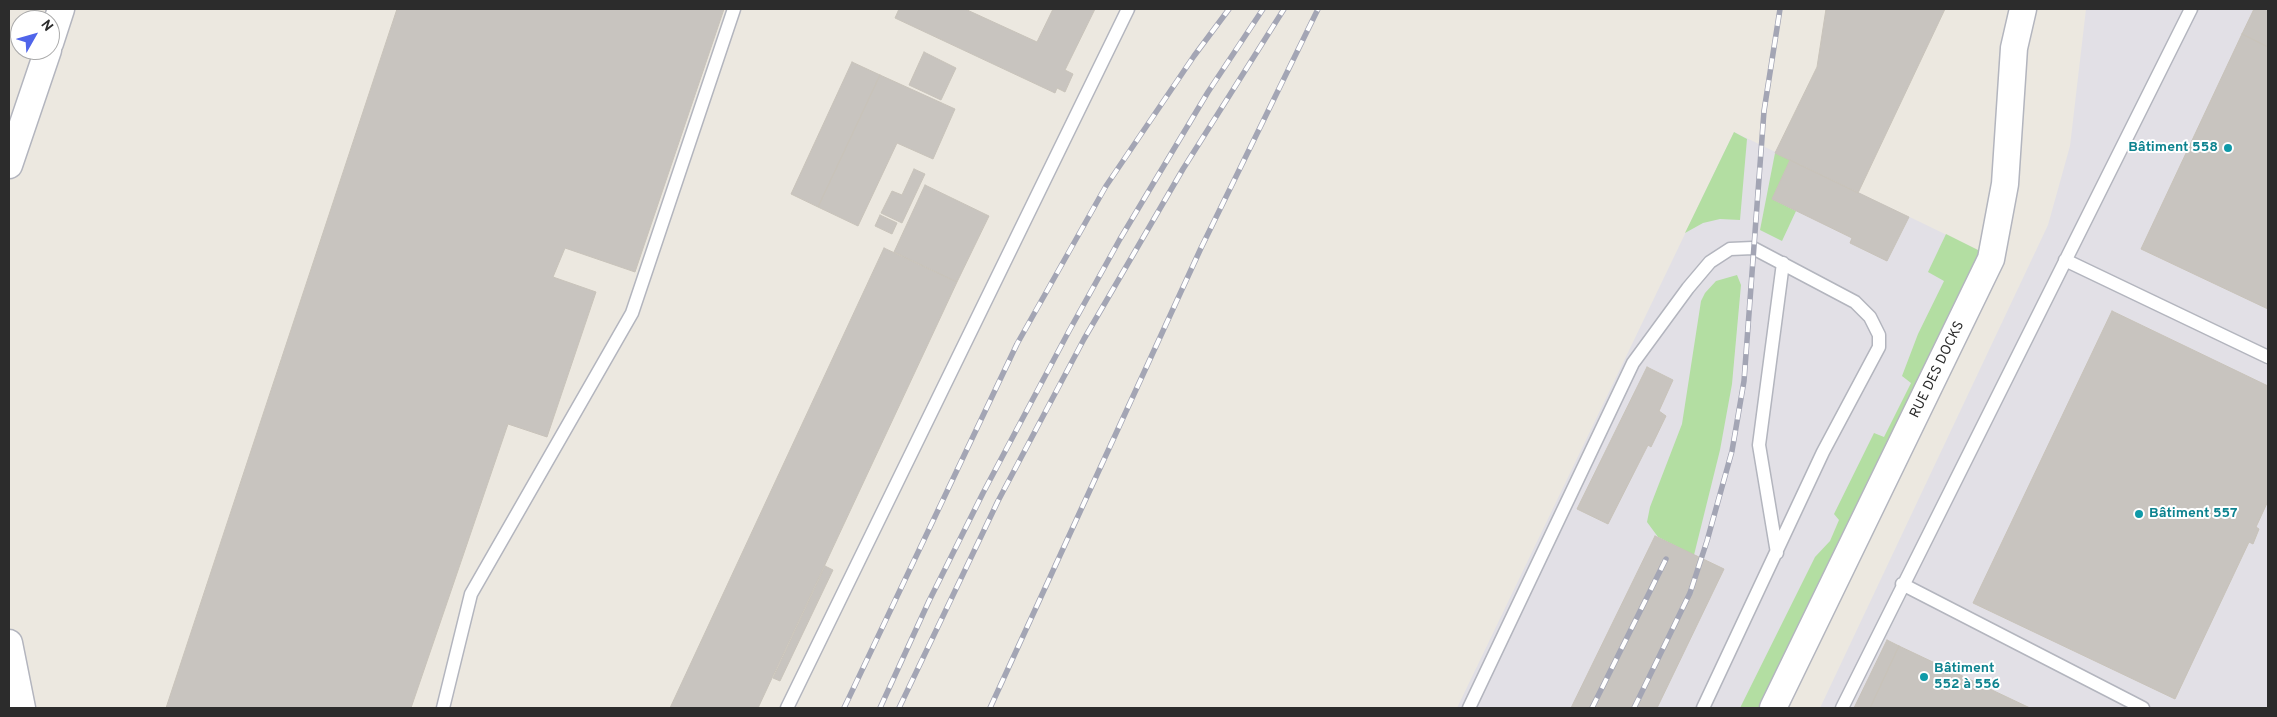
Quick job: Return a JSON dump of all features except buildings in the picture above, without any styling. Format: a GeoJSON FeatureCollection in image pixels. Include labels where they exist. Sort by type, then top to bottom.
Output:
{"type":"FeatureCollection","features":[{"type":"Feature","properties":{"kind":"street","name":"RUE DES DOCKS"},"geometry":{"type":"LineString","coordinates":[[1773,708],[1991,259],[2005,184],[2014,48],[2023,9]]}},
{"type":"Feature","properties":{"kind":"street"},"geometry":{"type":"LineString","coordinates":[[9,165],[45,60]]}},
{"type":"Feature","properties":{"kind":"street"},"geometry":{"type":"LineString","coordinates":[[9,643],[22,708]]}},
{"type":"Feature","properties":{"kind":"lane"},"geometry":{"type":"LineString","coordinates":[[443,708],[471,594],[632,313],[734,9]]}},
{"type":"Feature","properties":{"kind":"lane"},"geometry":{"type":"LineString","coordinates":[[787,708],[1128,9]]}},
{"type":"Feature","properties":{"kind":"lane"},"geometry":{"type":"LineString","coordinates":[[1842,708],[1902,584],[2191,9]]}},
{"type":"Feature","properties":{"kind":"lane"},"geometry":{"type":"LineString","coordinates":[[1469,708],[1634,363],[1688,288],[1710,262],[1730,249],[1753,248],[1855,302],[1870,317],[1879,335],[1879,347],[1823,452],[1703,708]]}},
{"type":"Feature","properties":{"kind":"lane"},"geometry":{"type":"LineString","coordinates":[[2065,260],[2268,358]]}},
{"type":"Feature","properties":{"kind":"lane"},"geometry":{"type":"LineString","coordinates":[[1777,553],[1759,445],[1783,264]]}},
{"type":"Feature","properties":{"kind":"lane"},"geometry":{"type":"LineString","coordinates":[[1902,584],[2143,708]]}},
{"type":"Feature","properties":{"kind":"shaded area"},"geometry":{"type":"Polygon","coordinates":[[[2086,9],[2268,9],[2268,708],[1820,708],[2048,225],[2070,146],[2086,9]]]}},
{"type":"Feature","properties":{"kind":"shaded area"},"geometry":{"type":"Polygon","coordinates":[[[1734,132],[1980,251],[1759,708],[1457,708],[1734,132]]]}},
{"type":"Feature","properties":{"kind":"green space"},"geometry":{"type":"Polygon","coordinates":[[[1734,132],[1747,139],[1740,220],[1720,219],[1703,223],[1685,233],[1734,132]]]}},
{"type":"Feature","properties":{"kind":"green space"},"geometry":{"type":"Polygon","coordinates":[[[1775,153],[1790,160],[1772,199],[1796,211],[1782,241],[1760,230],[1775,153]]]}},
{"type":"Feature","properties":{"kind":"green space"},"geometry":{"type":"Polygon","coordinates":[[[1946,234],[1980,251],[1759,708],[1740,708],[1815,557],[1830,541],[1839,520],[1834,514],[1874,433],[1884,437],[1911,383],[1902,376],[1918,334],[1944,281],[1928,272],[1946,234]]]}},
{"type":"Feature","properties":{"kind":"green space"},"geometry":{"type":"Polygon","coordinates":[[[1737,275],[1741,285],[1732,384],[1720,450],[1694,555],[1658,537],[1647,522],[1650,507],[1682,424],[1701,301],[1705,293],[1716,281],[1737,275]]]}},
{"type":"Feature","properties":{"kind":"railway"},"geometry":{"type":"LineString","coordinates":[[844,708],[1017,344],[1106,186],[1194,56],[1229,9]]}},
{"type":"Feature","properties":{"kind":"railway"},"geometry":{"type":"LineString","coordinates":[[880,708],[929,601],[983,493],[1069,331],[1120,239],[1208,92],[1263,9]]}},
{"type":"Feature","properties":{"kind":"railway"},"geometry":{"type":"LineString","coordinates":[[899,708],[998,501],[1084,339],[1183,169],[1284,9]]}},
{"type":"Feature","properties":{"kind":"railway"},"geometry":{"type":"LineString","coordinates":[[990,708],[1201,248],[1318,9]]}},
{"type":"Feature","properties":{"kind":"railway"},"geometry":{"type":"LineString","coordinates":[[1634,708],[1690,593],[1707,541],[1732,451],[1744,381],[1764,111],[1780,9]]}},
{"type":"Feature","properties":{"kind":"railway"},"geometry":{"type":"LineString","coordinates":[[1592,708],[1666,559]]}},
{"type":"Feature","properties":{"kind":"place","name":"Bâtiment 558"},"geometry":{"type":"Point","coordinates":[2228,148]}},
{"type":"Feature","properties":{"kind":"place","name":"Bâtiment 557"},"geometry":{"type":"Point","coordinates":[2139,514]}},
{"type":"Feature","properties":{"kind":"place","name":"Bâtiment 552 à 556"},"geometry":{"type":"Point","coordinates":[1924,677]}}]}
